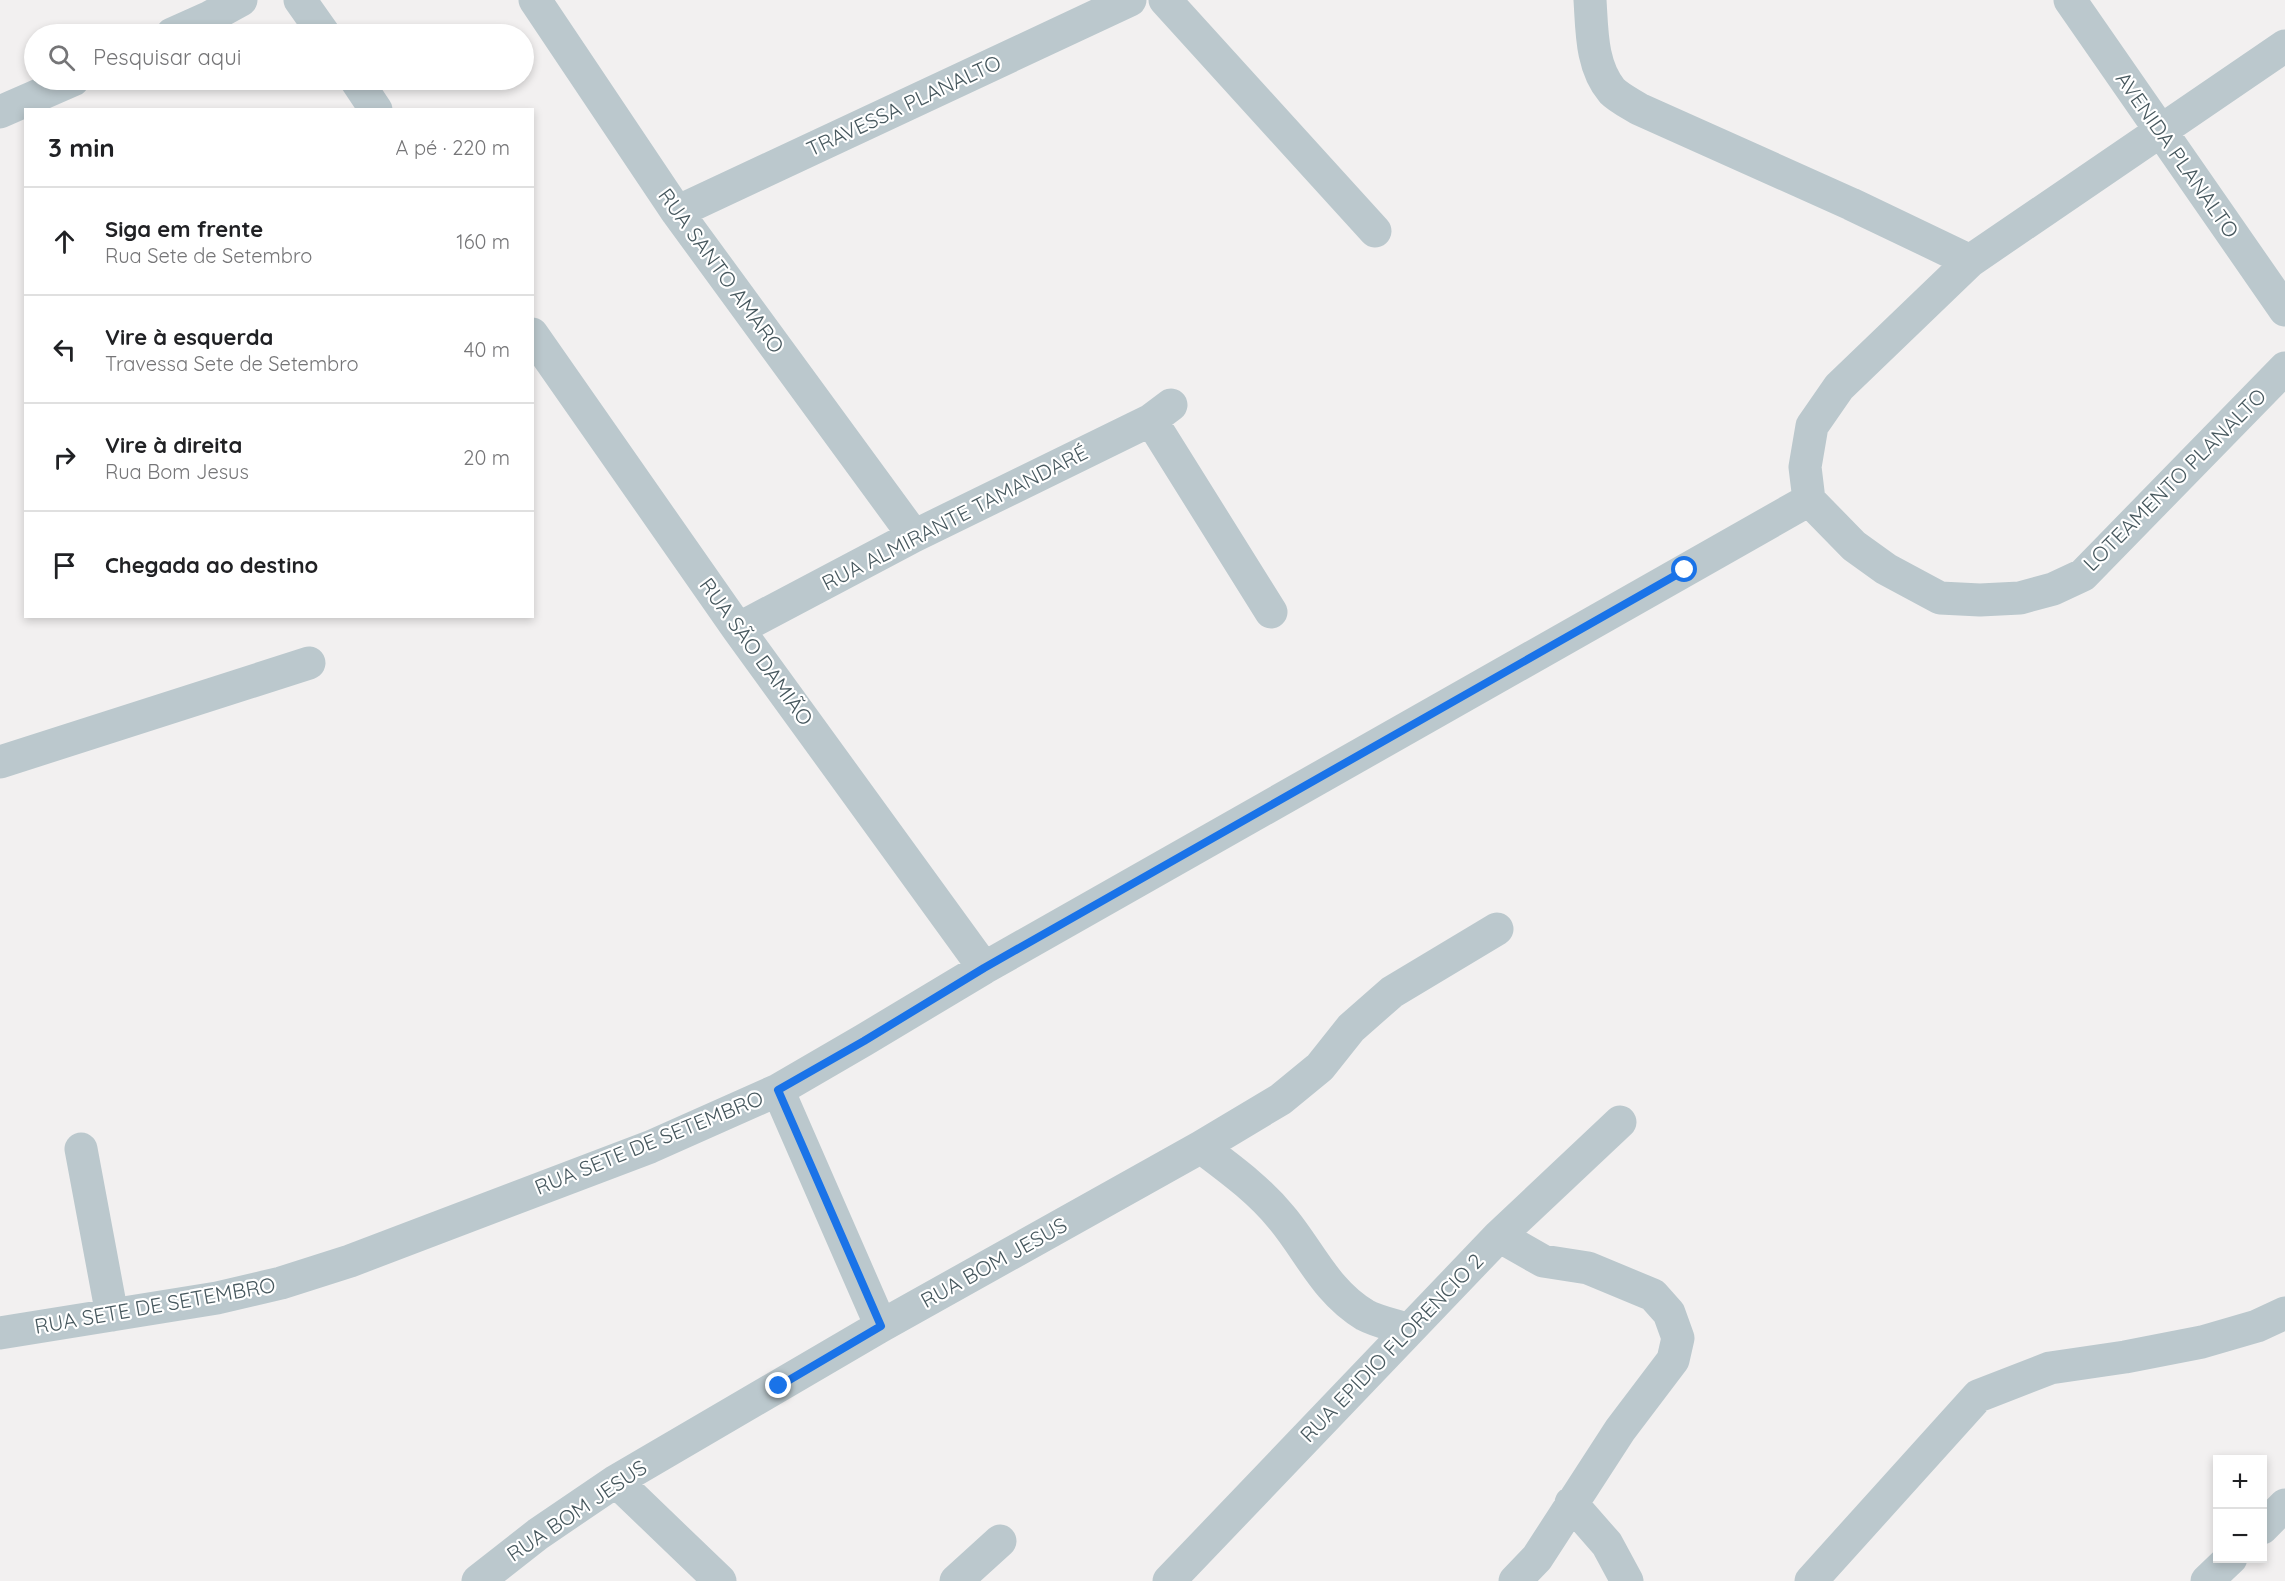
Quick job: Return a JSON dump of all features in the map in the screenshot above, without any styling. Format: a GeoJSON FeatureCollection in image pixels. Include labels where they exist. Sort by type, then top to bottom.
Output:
{"type":"FeatureCollection","features":[{"type":"Feature","properties":{"kind":"street"},"geometry":{"type":"LineString","coordinates":[[185,24],[205,9],[240,0]]}},
{"type":"Feature","properties":{"kind":"street"},"geometry":{"type":"LineString","coordinates":[[300,0],[317,24]]}},
{"type":"Feature","properties":{"kind":"street","name":"RUA SANTO AMARO"},"geometry":{"type":"LineString","coordinates":[[535,0],[677,212],[914,536]]}},
{"type":"Feature","properties":{"kind":"street","name":"TRAVESSA PLANALTO"},"geometry":{"type":"LineString","coordinates":[[677,212],[1130,0]]}},
{"type":"Feature","properties":{"kind":"street"},"geometry":{"type":"LineString","coordinates":[[1165,0],[1375,231]]}},
{"type":"Feature","properties":{"kind":"street"},"geometry":{"type":"LineString","coordinates":[[1590,0],[1600,72],[1613,92],[1639,109],[1851,204],[1970,261]]}},
{"type":"Feature","properties":{"kind":"street","name":"AVENIDA PLANALTO"},"geometry":{"type":"LineString","coordinates":[[2070,0],[2285,310]]}},
{"type":"Feature","properties":{"kind":"street"},"geometry":{"type":"LineString","coordinates":[[1809,500],[1805,467],[1812,426],[1839,387],[1970,261],[2285,46]]}},
{"type":"Feature","properties":{"kind":"street"},"geometry":{"type":"LineString","coordinates":[[0,112],[50,90]]}},
{"type":"Feature","properties":{"kind":"street"},"geometry":{"type":"LineString","coordinates":[[363,90],[375,108]]}},
{"type":"Feature","properties":{"kind":"street","name":"RUA SÃO DAMIÃO"},"geometry":{"type":"LineString","coordinates":[[534,337],[738,629],[984,968]]}},
{"type":"Feature","properties":{"kind":"street","name":"LOTEAMENTO PLANALTO"},"geometry":{"type":"LineString","coordinates":[[1809,500],[1862,552],[1886,569],[1940,598],[1980,600],[2020,598],[2053,589],[2083,574],[2285,368]]}},
{"type":"Feature","properties":{"kind":"street","name":"RUA ALMIRANTE TAMANDARÉ"},"geometry":{"type":"LineString","coordinates":[[738,629],[914,536],[1161,412],[1271,612]]}},
{"type":"Feature","properties":{"kind":"street","name":"RUA SETE DE SETEMBRO"},"geometry":{"type":"LineString","coordinates":[[0,1333],[217,1298],[271,1286],[350,1261],[650,1147],[778,1090],[984,968],[1809,500]]}},
{"type":"Feature","properties":{"kind":"street"},"geometry":{"type":"LineString","coordinates":[[0,762],[309,663]]}},
{"type":"Feature","properties":{"kind":"street","name":"RUA BOM JESUS"},"geometry":{"type":"LineString","coordinates":[[478,1581],[538,1534],[616,1481],[881,1326],[1201,1147],[1281,1099],[1320,1067],[1351,1028],[1392,992],[1497,929]]}},
{"type":"Feature","properties":{"kind":"street"},"geometry":{"type":"LineString","coordinates":[[778,1090],[881,1326]]}},
{"type":"Feature","properties":{"kind":"street","name":"RUA EPIDIO FLORENCIO 2"},"geometry":{"type":"LineString","coordinates":[[1169,1581],[1499,1236],[1620,1122]]}},
{"type":"Feature","properties":{"kind":"street"},"geometry":{"type":"LineString","coordinates":[[1201,1147],[1247,1181],[1282,1218],[1318,1272],[1354,1307],[1368,1316],[1409,1329]]}},
{"type":"Feature","properties":{"kind":"street"},"geometry":{"type":"LineString","coordinates":[[81,1149],[112,1315]]}},
{"type":"Feature","properties":{"kind":"street"},"geometry":{"type":"LineString","coordinates":[[1499,1236],[1543,1261],[1588,1268],[1653,1295],[1669,1313],[1678,1338],[1673,1360],[1620,1430],[1537,1558],[1515,1581]]}},
{"type":"Feature","properties":{"kind":"street"},"geometry":{"type":"LineString","coordinates":[[1811,1581],[1978,1396],[2050,1368],[2125,1357],[2202,1342],[2257,1326],[2285,1313]]}},
{"type":"Feature","properties":{"kind":"street"},"geometry":{"type":"LineString","coordinates":[[616,1481],[720,1581]]}},
{"type":"Feature","properties":{"kind":"street"},"geometry":{"type":"LineString","coordinates":[[1571,1503],[1607,1544],[1627,1581]]}},
{"type":"Feature","properties":{"kind":"street"},"geometry":{"type":"LineString","coordinates":[[2267,1523],[2285,1505]]}},
{"type":"Feature","properties":{"kind":"street"},"geometry":{"type":"LineString","coordinates":[[956,1581],[1000,1541]]}},
{"type":"Feature","properties":{"kind":"street"},"geometry":{"type":"LineString","coordinates":[[2206,1581],[2226,1563]]}},
{"type":"Feature","properties":{"kind":"route"},"geometry":{"type":"LineString","coordinates":[[779,1386],[881,1326],[778,1090],[984,968],[1685,570]]}}]}
